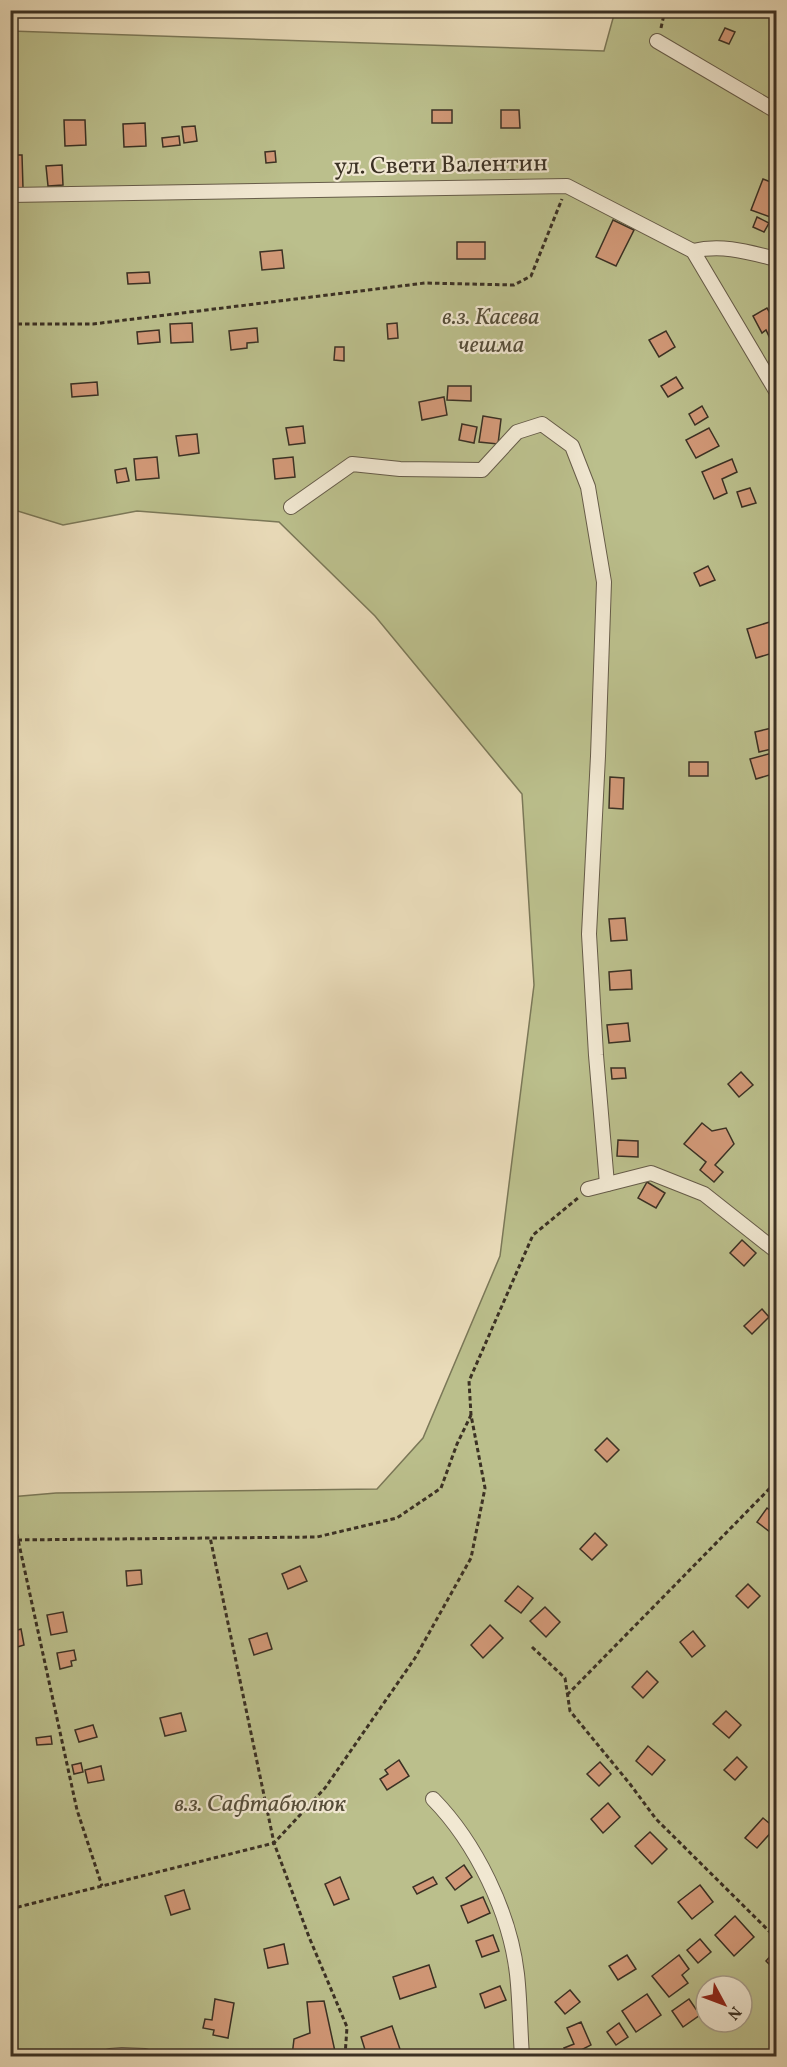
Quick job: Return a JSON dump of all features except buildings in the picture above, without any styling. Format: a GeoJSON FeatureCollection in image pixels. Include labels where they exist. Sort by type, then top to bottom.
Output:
{"type":"FeatureCollection","features":[{"type":"Feature","properties":{"kind":"street"},"geometry":{"type":"LineString","coordinates":[[657,41],[777,111]]}},
{"type":"Feature","properties":{"kind":"street","name":"ул. Свети Валентин"},"geometry":{"type":"LineString","coordinates":[[10,195],[567,186],[693,251]]}},
{"type":"Feature","properties":{"kind":"street"},"geometry":{"type":"LineString","coordinates":[[777,259],[741,250],[711,247],[693,251],[777,391]]}},
{"type":"Feature","properties":{"kind":"street"},"geometry":{"type":"LineString","coordinates":[[291,507],[352,464],[400,469],[482,470],[517,432],[542,424],[572,446],[588,487],[604,582],[589,934],[607,1184]]}},
{"type":"Feature","properties":{"kind":"street"},"geometry":{"type":"LineString","coordinates":[[588,1189],[651,1173],[704,1194],[777,1251]]}},
{"type":"Feature","properties":{"kind":"street"},"geometry":{"type":"LineString","coordinates":[[433,1799],[450,1816],[461,1833],[490,1884],[508,1928],[517,1973],[522,2056]]}},
{"type":"Feature","properties":{"kind":"street"},"geometry":{"type":"LineString","coordinates":[[110,2056],[145,2056]]}},
{"type":"Feature","properties":{"kind":"path"},"geometry":{"type":"LineString","coordinates":[[10,324],[93,324],[425,283],[514,285],[531,276],[567,186]]}},
{"type":"Feature","properties":{"kind":"path"},"geometry":{"type":"LineString","coordinates":[[10,1909],[274,1843],[325,1788],[415,1658],[471,1558],[485,1488],[471,1415],[469,1381],[533,1235],[588,1189]]}},
{"type":"Feature","properties":{"kind":"path"},"geometry":{"type":"LineString","coordinates":[[10,1540],[17,1538],[317,1537],[397,1518],[441,1488],[457,1444],[471,1415]]}},
{"type":"Feature","properties":{"kind":"path"},"geometry":{"type":"LineString","coordinates":[[567,1695],[777,1482]]}},
{"type":"Feature","properties":{"kind":"path"},"geometry":{"type":"LineString","coordinates":[[12,1512],[78,1810],[102,1886]]}},
{"type":"Feature","properties":{"kind":"path"},"geometry":{"type":"LineString","coordinates":[[210,1537],[274,1843],[309,1937],[347,2027],[345,2056]]}},
{"type":"Feature","properties":{"kind":"path"},"geometry":{"type":"LineString","coordinates":[[532,1647],[565,1678],[570,1711],[656,1819],[777,1938]]}},
{"type":"Feature","properties":{"kind":"green space","name":"в.з. Касева чешма"},"geometry":{"type":"Polygon","coordinates":[[[615,11],[776,11],[776,2056],[11,2056],[10,1497],[56,1493],[377,1489],[423,1438],[500,1256],[534,985],[522,794],[375,616],[279,522],[137,511],[63,525],[11,509],[11,31],[604,51],[615,11]]]}},
{"type":"Feature","properties":{"kind":"park label","name":"в.з. Сафтабюлюк"},"geometry":{"type":"Point","coordinates":[260,1805]}}]}
